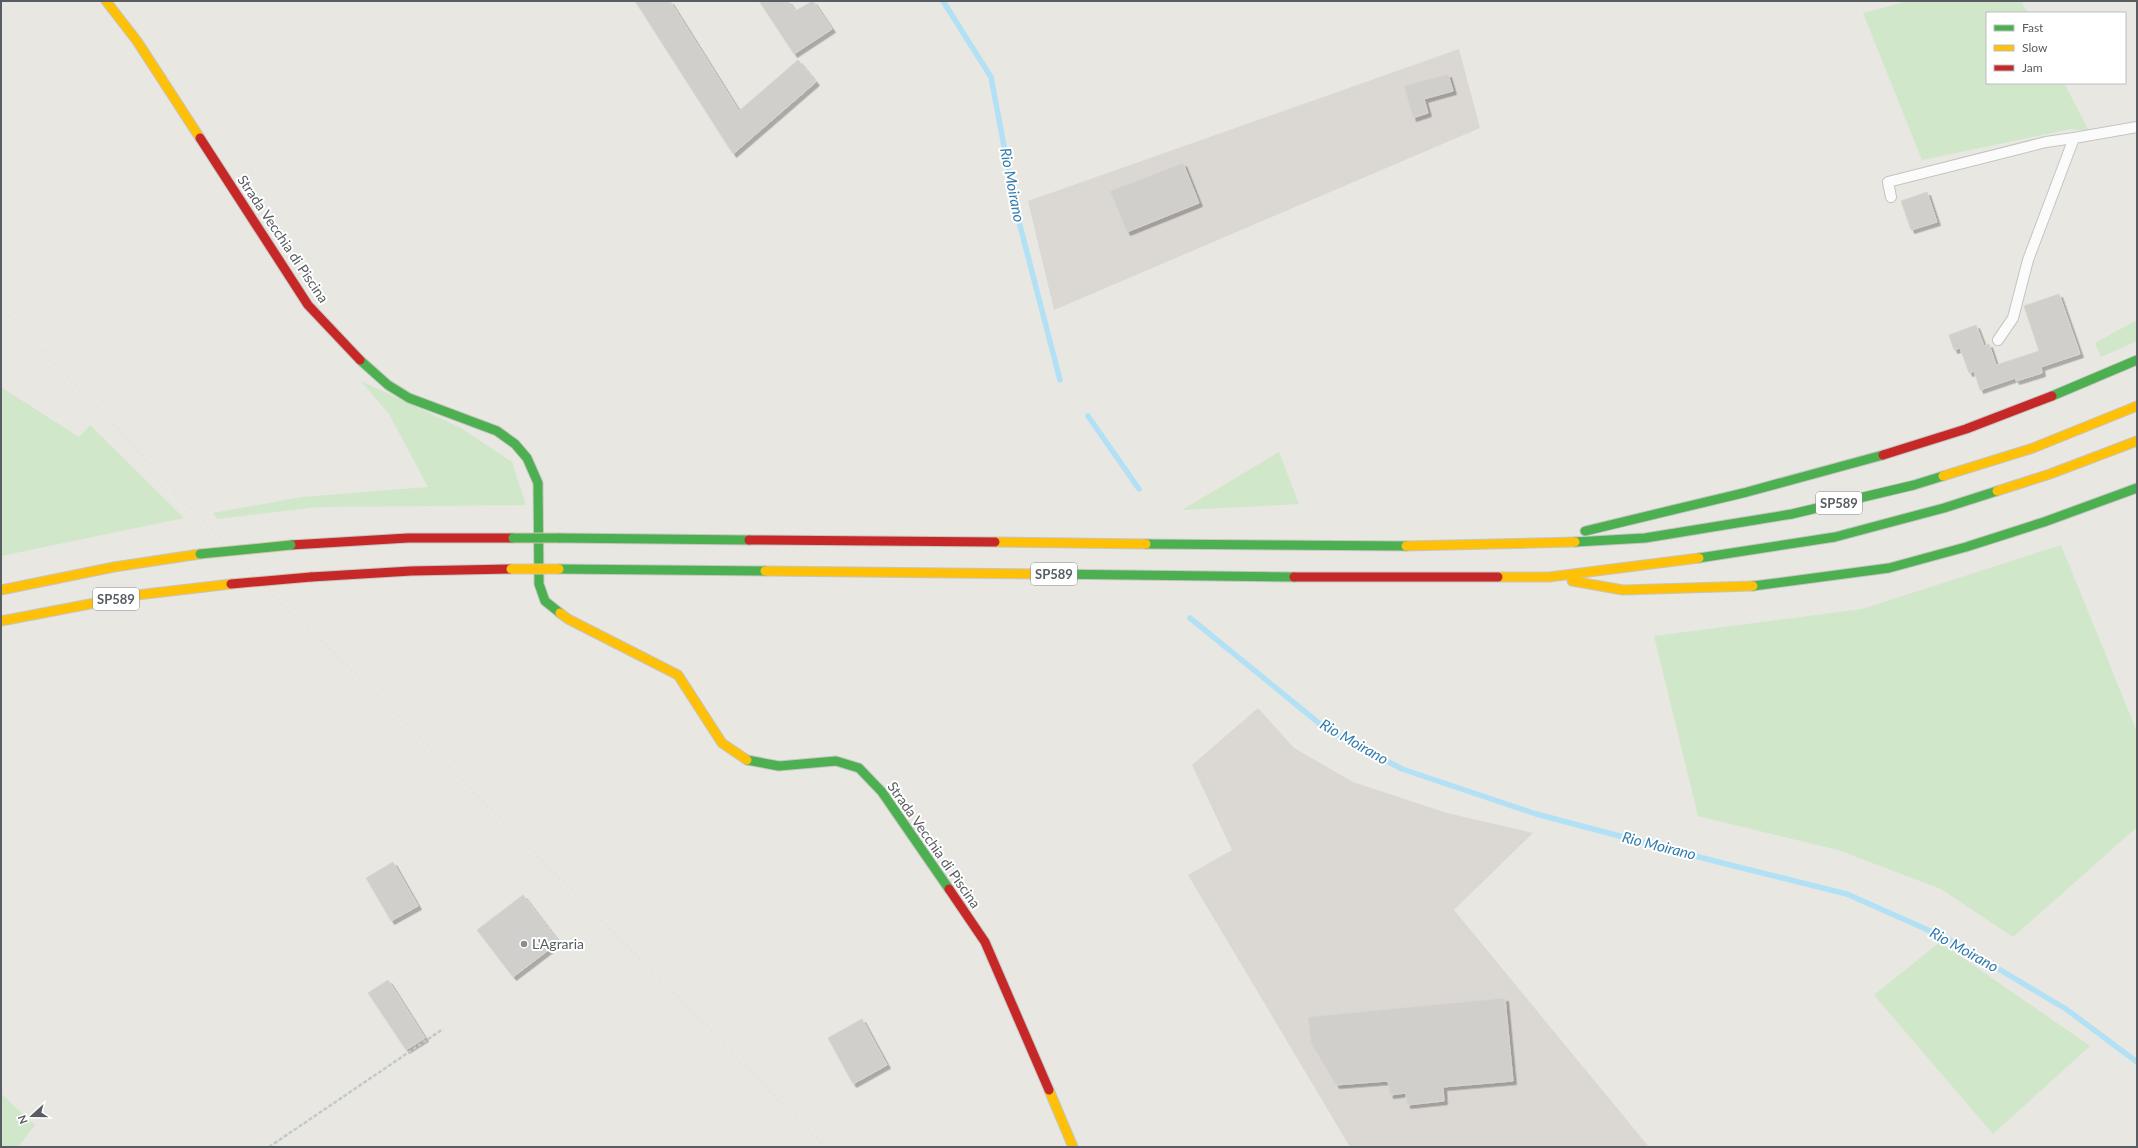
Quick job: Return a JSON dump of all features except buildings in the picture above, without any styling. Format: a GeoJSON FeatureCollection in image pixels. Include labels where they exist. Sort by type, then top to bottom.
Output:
{"type":"FeatureCollection","features":[{"type":"Feature","properties":{"kind":"main road","name":"Strada Vecchia di Piscina"},"geometry":{"type":"LineString","coordinates":[[106,1],[137,41],[308,305],[342,343],[388,385],[409,398],[498,431],[515,444],[527,458],[538,483],[539,584],[545,601],[568,619],[678,676],[722,743],[748,760],[779,766],[836,760],[858,768],[882,792],[985,942],[1073,1147]]}},
{"type":"Feature","properties":{"kind":"main road"},"geometry":{"type":"LineString","coordinates":[[1529,544],[1790,482],[1909,448],[2026,407],[2137,360]]}},
{"type":"Feature","properties":{"kind":"main road","name":"SP589"},"geometry":{"type":"LineString","coordinates":[[1,590],[114,567],[200,554],[291,545],[408,538],[560,538],[1196,546],[1403,546],[1529,544],[1645,538],[1792,514],[1929,481],[2033,448],[2137,406]]}},
{"type":"Feature","properties":{"kind":"main road","name":"SP589"},"geometry":{"type":"LineString","coordinates":[[1,621],[137,595],[231,584],[311,577],[411,571],[559,568],[1388,578],[1549,577],[1688,560],[1835,537],[1944,508],[2050,474],[2137,441]]}},
{"type":"Feature","properties":{"kind":"main road"},"geometry":{"type":"LineString","coordinates":[[1549,577],[1623,590],[1740,588],[1889,568],[1966,547],[2037,524],[2137,488]]}},
{"type":"Feature","properties":{"kind":"lane"},"geometry":{"type":"LineString","coordinates":[[1891,197],[1888,182],[2046,142],[2137,127]]}},
{"type":"Feature","properties":{"kind":"lane"},"geometry":{"type":"LineString","coordinates":[[1998,340],[2014,318],[2028,260],[2074,138]]}},
{"type":"Feature","properties":{"kind":"path"},"geometry":{"type":"LineString","coordinates":[[268,1147],[443,1029]]}},
{"type":"Feature","properties":{"kind":"shaded area"},"geometry":{"type":"Polygon","coordinates":[[[1459,49],[1480,128],[1054,310],[1028,201],[1459,49]]]}},
{"type":"Feature","properties":{"kind":"shaded area"},"geometry":{"type":"Polygon","coordinates":[[[1258,708],[1294,748],[1353,782],[1447,813],[1533,833],[1454,910],[1649,1147],[1350,1147],[1188,875],[1232,850],[1192,765],[1258,708]]]}},
{"type":"Feature","properties":{"kind":"green space"},"geometry":{"type":"Polygon","coordinates":[[[1909,1],[2021,1],[2027,12],[1986,12],[1986,84],[2065,84],[2089,131],[2071,129],[1922,160],[1863,13],[1909,1]]]}},
{"type":"Feature","properties":{"kind":"green space"},"geometry":{"type":"Polygon","coordinates":[[[2137,320],[2137,341],[2101,357],[2095,343],[2137,320]]]}},
{"type":"Feature","properties":{"kind":"green space"},"geometry":{"type":"Polygon","coordinates":[[[361,381],[461,428],[512,462],[526,505],[318,507],[217,519],[213,513],[302,497],[428,487],[389,414],[361,381]]]}},
{"type":"Feature","properties":{"kind":"green space"},"geometry":{"type":"Polygon","coordinates":[[[1,387],[79,437],[90,425],[184,518],[1,556],[1,387]]]}},
{"type":"Feature","properties":{"kind":"green space"},"geometry":{"type":"Polygon","coordinates":[[[1279,452],[1299,504],[1182,510],[1279,452]]]}},
{"type":"Feature","properties":{"kind":"green space"},"geometry":{"type":"Polygon","coordinates":[[[2061,545],[2137,732],[2137,827],[2013,937],[1941,889],[1838,850],[1698,816],[1654,636],[1862,609],[2061,545]]]}},
{"type":"Feature","properties":{"kind":"green space"},"geometry":{"type":"Polygon","coordinates":[[[1940,942],[2090,1046],[1993,1134],[1874,995],[1940,942]]]}},
{"type":"Feature","properties":{"kind":"green space"},"geometry":{"type":"Polygon","coordinates":[[[1,1094],[35,1125],[18,1147],[1,1147],[1,1094]]]}},
{"type":"Feature","properties":{"kind":"waterway","name":"Rio Moirano"},"geometry":{"type":"LineString","coordinates":[[943,1],[991,77],[1016,210],[1060,380]]}},
{"type":"Feature","properties":{"kind":"waterway","name":"Rio Moirano"},"geometry":{"type":"LineString","coordinates":[[1088,416],[1139,489]]}},
{"type":"Feature","properties":{"kind":"waterway","name":"Rio Moirano"},"geometry":{"type":"LineString","coordinates":[[1190,618],[1325,728],[1402,769],[1536,814],[1847,894],[1948,939],[2066,1009],[2137,1062]]}},
{"type":"Feature","properties":{"kind":"railway"},"geometry":{"type":"LineString","coordinates":[[1,307],[276,598],[378,695],[826,1147]]}},
{"type":"Feature","properties":{"kind":"traffic: fast"},"geometry":{"type":"LineString","coordinates":[[360,360],[388,385],[409,398],[497,431],[515,444],[527,458],[538,483],[539,584],[545,601],[560,613]]}},
{"type":"Feature","properties":{"kind":"traffic: fast"},"geometry":{"type":"LineString","coordinates":[[2052,396],[2137,360]]}},
{"type":"Feature","properties":{"kind":"traffic: fast"},"geometry":{"type":"LineString","coordinates":[[1585,531],[1747,492],[1883,455]]}},
{"type":"Feature","properties":{"kind":"traffic: fast"},"geometry":{"type":"LineString","coordinates":[[1575,542],[1645,538],[1792,514],[1914,485],[1943,476]]}},
{"type":"Feature","properties":{"kind":"traffic: fast"},"geometry":{"type":"LineString","coordinates":[[1753,586],[1889,568],[1966,547],[2044,522],[2137,488]]}},
{"type":"Feature","properties":{"kind":"traffic: fast"},"geometry":{"type":"LineString","coordinates":[[1699,558],[1835,537],[1944,508],[1997,491]]}},
{"type":"Feature","properties":{"kind":"traffic: fast"},"geometry":{"type":"LineString","coordinates":[[513,538],[559,538]]}},
{"type":"Feature","properties":{"kind":"traffic: fast"},"geometry":{"type":"LineString","coordinates":[[559,538],[749,540]]}},
{"type":"Feature","properties":{"kind":"traffic: fast"},"geometry":{"type":"LineString","coordinates":[[1146,544],[1406,546]]}},
{"type":"Feature","properties":{"kind":"traffic: fast"},"geometry":{"type":"LineString","coordinates":[[200,554],[291,545]]}},
{"type":"Feature","properties":{"kind":"traffic: fast"},"geometry":{"type":"LineString","coordinates":[[559,569],[765,571]]}},
{"type":"Feature","properties":{"kind":"traffic: fast"},"geometry":{"type":"LineString","coordinates":[[1047,574],[1294,577]]}},
{"type":"Feature","properties":{"kind":"traffic: fast"},"geometry":{"type":"LineString","coordinates":[[747,760],[779,766],[836,761],[859,768],[882,792],[949,889]]}},
{"type":"Feature","properties":{"kind":"traffic: slow"},"geometry":{"type":"LineString","coordinates":[[106,1],[137,41],[200,138]]}},
{"type":"Feature","properties":{"kind":"traffic: slow"},"geometry":{"type":"LineString","coordinates":[[1943,476],[2033,448],[2137,406]]}},
{"type":"Feature","properties":{"kind":"traffic: slow"},"geometry":{"type":"LineString","coordinates":[[1997,491],[2050,474],[2137,441]]}},
{"type":"Feature","properties":{"kind":"traffic: slow"},"geometry":{"type":"LineString","coordinates":[[995,542],[1146,544]]}},
{"type":"Feature","properties":{"kind":"traffic: slow"},"geometry":{"type":"LineString","coordinates":[[1406,546],[1575,542]]}},
{"type":"Feature","properties":{"kind":"traffic: slow"},"geometry":{"type":"LineString","coordinates":[[1,590],[114,567],[200,554]]}},
{"type":"Feature","properties":{"kind":"traffic: slow"},"geometry":{"type":"LineString","coordinates":[[1498,577],[1549,577],[1699,558]]}},
{"type":"Feature","properties":{"kind":"traffic: slow"},"geometry":{"type":"LineString","coordinates":[[511,569],[559,569]]}},
{"type":"Feature","properties":{"kind":"traffic: slow"},"geometry":{"type":"LineString","coordinates":[[765,571],[1047,574]]}},
{"type":"Feature","properties":{"kind":"traffic: slow"},"geometry":{"type":"LineString","coordinates":[[1572,581],[1623,590],[1753,586]]}},
{"type":"Feature","properties":{"kind":"traffic: slow"},"geometry":{"type":"LineString","coordinates":[[1,621],[137,595],[231,584]]}},
{"type":"Feature","properties":{"kind":"traffic: slow"},"geometry":{"type":"LineString","coordinates":[[560,613],[568,619],[678,675],[722,743],[747,760]]}},
{"type":"Feature","properties":{"kind":"traffic: slow"},"geometry":{"type":"LineString","coordinates":[[1049,1090],[1073,1147]]}},
{"type":"Feature","properties":{"kind":"traffic: jam"},"geometry":{"type":"LineString","coordinates":[[200,138],[308,305],[360,360]]}},
{"type":"Feature","properties":{"kind":"traffic: jam"},"geometry":{"type":"LineString","coordinates":[[1883,455],[1966,429],[2052,396]]}},
{"type":"Feature","properties":{"kind":"traffic: jam"},"geometry":{"type":"LineString","coordinates":[[291,545],[408,538],[513,538]]}},
{"type":"Feature","properties":{"kind":"traffic: jam"},"geometry":{"type":"LineString","coordinates":[[749,540],[995,542]]}},
{"type":"Feature","properties":{"kind":"traffic: jam"},"geometry":{"type":"LineString","coordinates":[[311,577],[411,571],[511,569]]}},
{"type":"Feature","properties":{"kind":"traffic: jam"},"geometry":{"type":"LineString","coordinates":[[231,584],[311,577]]}},
{"type":"Feature","properties":{"kind":"traffic: jam"},"geometry":{"type":"LineString","coordinates":[[1294,577],[1498,577]]}},
{"type":"Feature","properties":{"kind":"traffic: jam"},"geometry":{"type":"LineString","coordinates":[[949,889],[985,942],[1049,1090]]}},
{"type":"Feature","properties":{"kind":"place","name":"L'Agraria"},"geometry":{"type":"Point","coordinates":[524,944]}}]}
